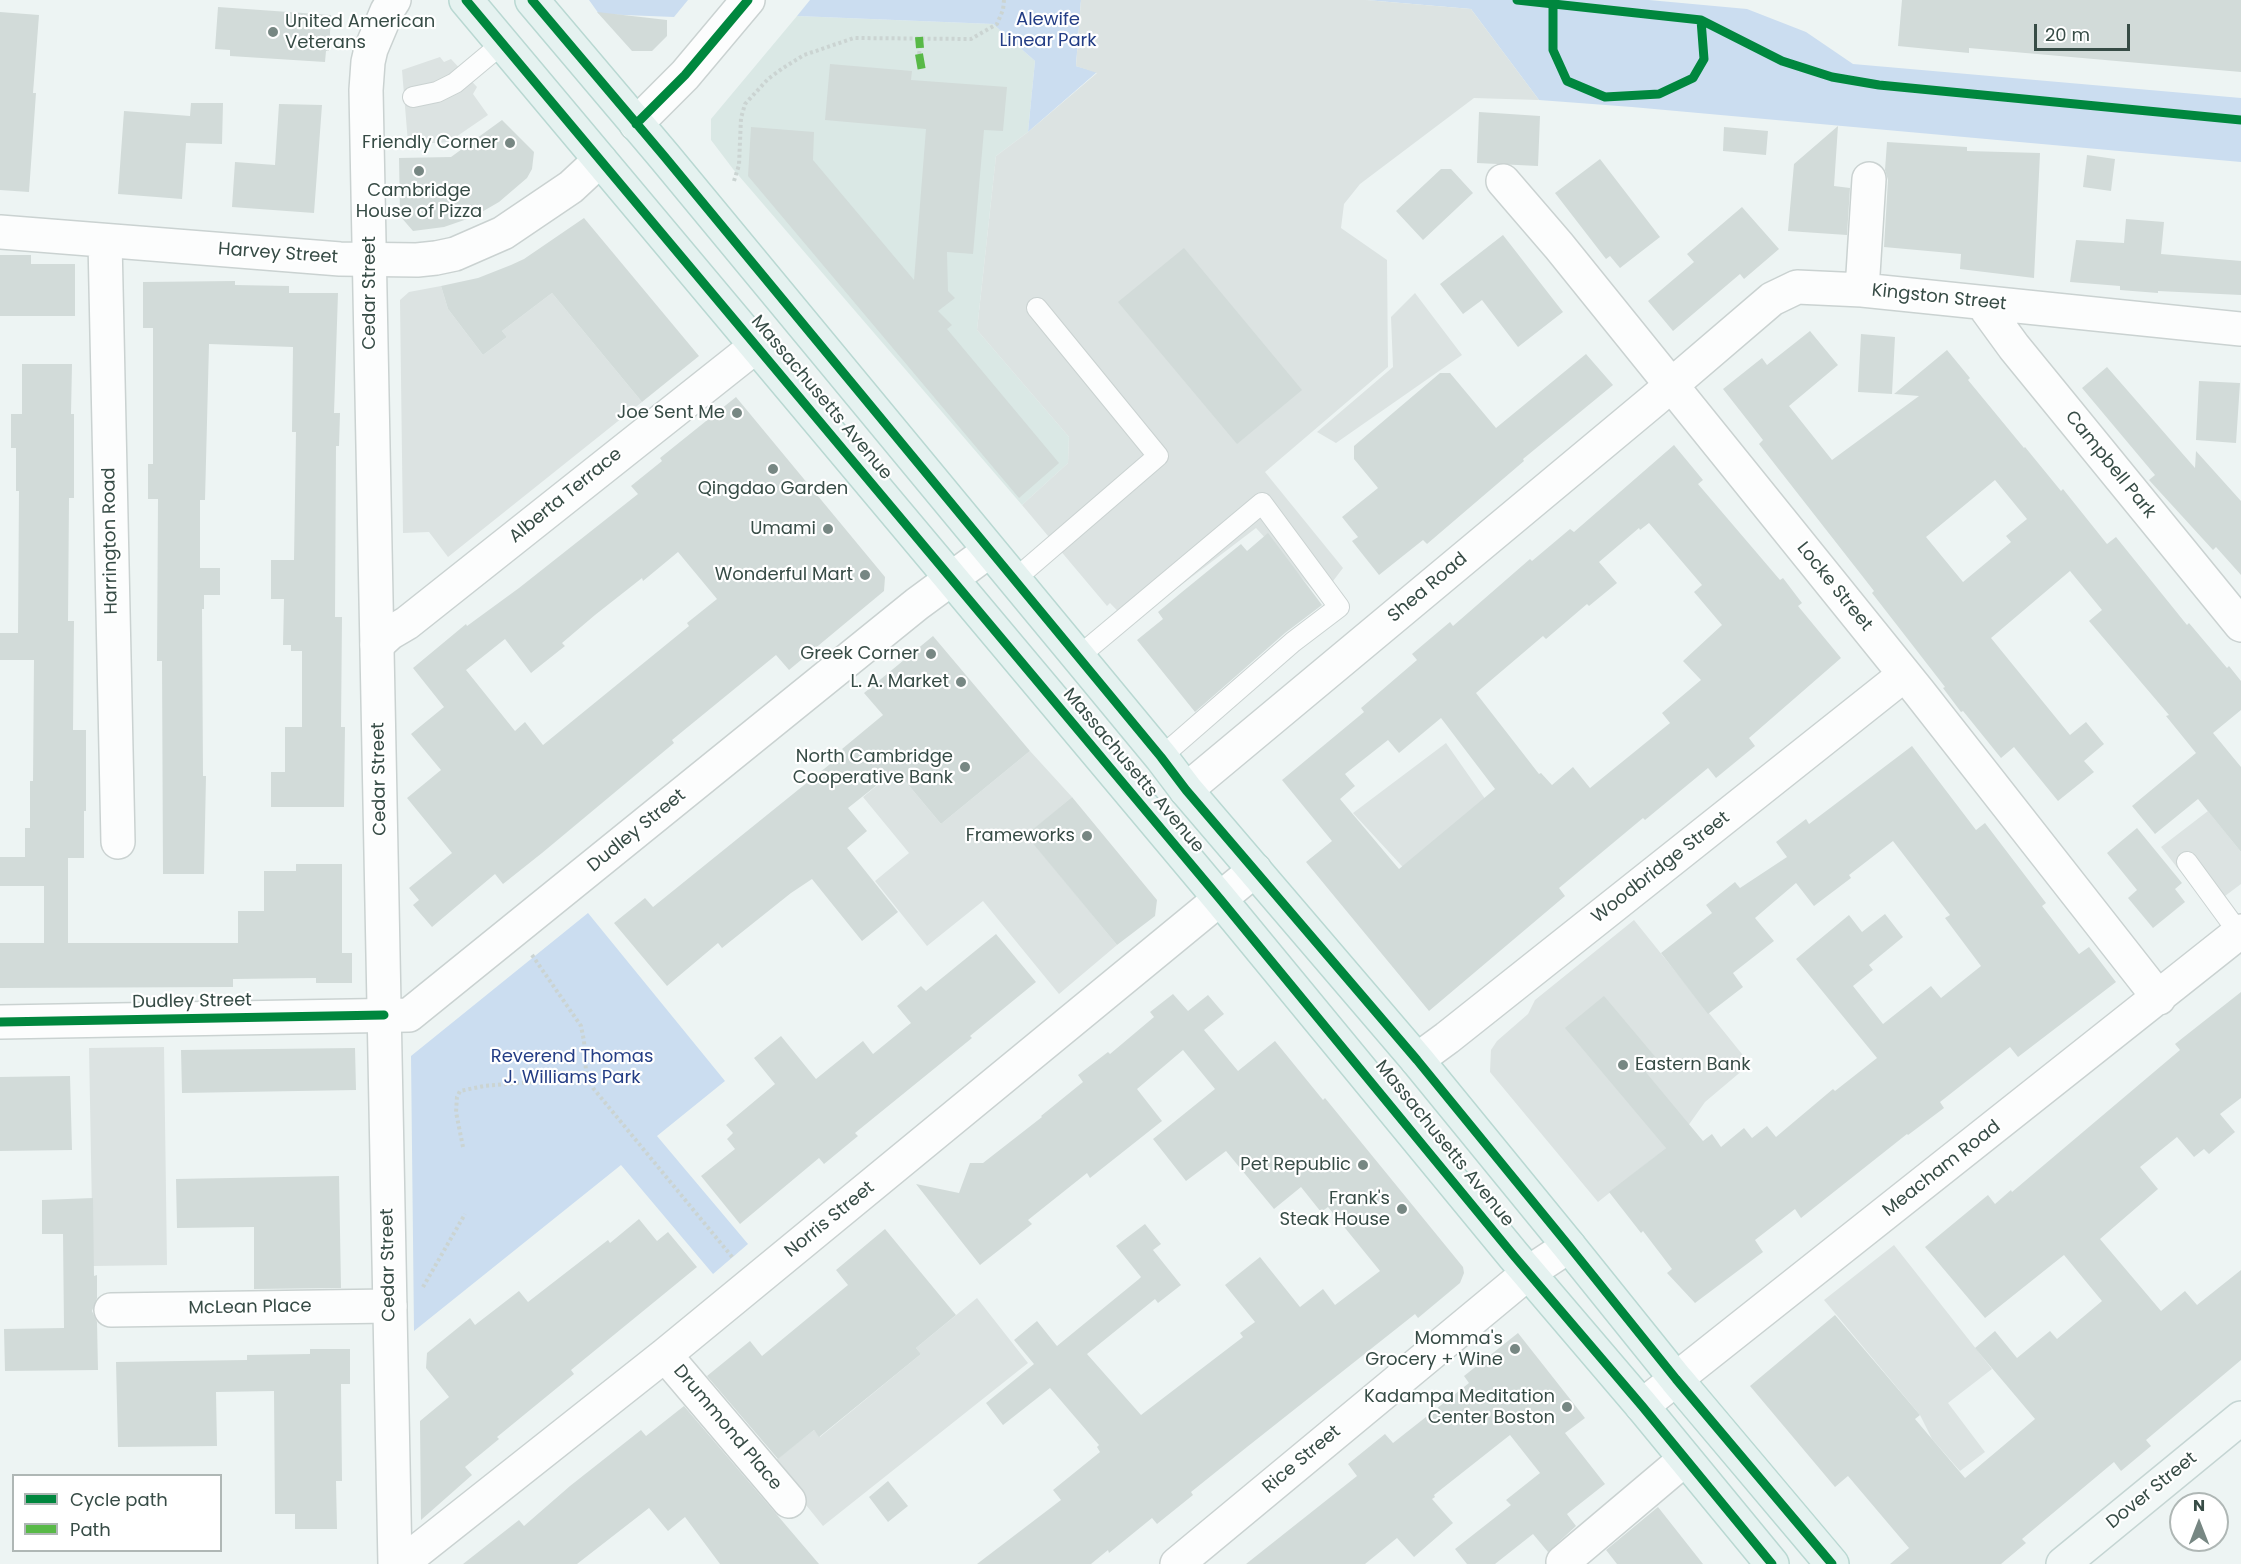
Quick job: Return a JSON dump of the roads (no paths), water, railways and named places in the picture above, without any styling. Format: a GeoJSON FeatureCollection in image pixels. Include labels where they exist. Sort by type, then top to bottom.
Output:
{"type":"FeatureCollection","features":[{"type":"Feature","properties":{"kind":"main road","name":"Massachusetts Avenue"},"geometry":{"type":"LineString","coordinates":[[466,0],[1220,899],[1528,1273],[1642,1406],[1772,1564]]}},
{"type":"Feature","properties":{"kind":"main road","name":"Massachusetts Avenue"},"geometry":{"type":"LineString","coordinates":[[532,0],[1186,790],[1417,1060],[1676,1379],[1832,1564]]}},
{"type":"Feature","properties":{"kind":"main road"},"geometry":{"type":"LineString","coordinates":[[600,160],[636,124]]}},
{"type":"Feature","properties":{"kind":"main road","name":"Dover Street"},"geometry":{"type":"LineString","coordinates":[[2063,1564],[2241,1418]]}},
{"type":"Feature","properties":{"kind":"street","name":"Cedar Street"},"geometry":{"type":"LineString","coordinates":[[394,0],[382,23],[368,62],[366,90],[395,1564]]}},
{"type":"Feature","properties":{"kind":"street"},"geometry":{"type":"LineString","coordinates":[[636,124],[685,75],[748,0]]}},
{"type":"Feature","properties":{"kind":"street","name":"Harvey Street"},"geometry":{"type":"LineString","coordinates":[[0,232],[370,260],[436,258],[455,254],[481,244],[536,212],[571,187],[600,160]]}},
{"type":"Feature","properties":{"kind":"street"},"geometry":{"type":"LineString","coordinates":[[1862,290],[1869,179]]}},
{"type":"Feature","properties":{"kind":"street","name":"Locke Street"},"geometry":{"type":"LineString","coordinates":[[1503,181],[1904,675],[2158,998]]}},
{"type":"Feature","properties":{"kind":"street","name":"Harrington Road"},"geometry":{"type":"LineString","coordinates":[[105,241],[118,842]]}},
{"type":"Feature","properties":{"kind":"street","name":"Kingston Street"},"geometry":{"type":"LineString","coordinates":[[1671,386],[1772,299],[1797,287],[1862,290],[2241,329]]}},
{"type":"Feature","properties":{"kind":"street","name":"Campbell Park"},"geometry":{"type":"LineString","coordinates":[[1982,303],[2014,347],[2241,625]]}},
{"type":"Feature","properties":{"kind":"street","name":"Alberta Terrace"},"geometry":{"type":"LineString","coordinates":[[377,645],[390,633],[408,623],[756,346]]}},
{"type":"Feature","properties":{"kind":"street","name":"Shea Road"},"geometry":{"type":"LineString","coordinates":[[1186,790],[1671,386]]}},
{"type":"Feature","properties":{"kind":"street","name":"Dudley Street"},"geometry":{"type":"LineString","coordinates":[[0,1022],[410,1016],[899,618],[989,551]]}},
{"type":"Feature","properties":{"kind":"street","name":"Woodbridge Street"},"geometry":{"type":"LineString","coordinates":[[1417,1060],[1904,675]]}},
{"type":"Feature","properties":{"kind":"street","name":"Norris Street"},"geometry":{"type":"LineString","coordinates":[[401,1564],[665,1355],[1255,870]]}},
{"type":"Feature","properties":{"kind":"street","name":"Meacham Road"},"geometry":{"type":"LineString","coordinates":[[1642,1406],[2240,932]]}},
{"type":"Feature","properties":{"kind":"street","name":"Rice Street"},"geometry":{"type":"LineString","coordinates":[[1177,1564],[1528,1273],[1569,1245]]}},
{"type":"Feature","properties":{"kind":"street","name":"McLean Place"},"geometry":{"type":"LineString","coordinates":[[111,1310],[390,1306]]}},
{"type":"Feature","properties":{"kind":"street","name":"Drummond Place"},"geometry":{"type":"LineString","coordinates":[[665,1355],[789,1501]]}},
{"type":"Feature","properties":{"kind":"street"},"geometry":{"type":"LineString","coordinates":[[1563,1562],[1685,1460]]}},
{"type":"Feature","properties":{"kind":"lane"},"geometry":{"type":"LineString","coordinates":[[413,97],[437,92],[455,83],[503,43]]}},
{"type":"Feature","properties":{"kind":"lane"},"geometry":{"type":"LineString","coordinates":[[1014,580],[1158,456],[1037,308]]}},
{"type":"Feature","properties":{"kind":"lane"},"geometry":{"type":"LineString","coordinates":[[1078,657],[1262,503],[1339,607],[1293,642],[1161,757]]}},
{"type":"Feature","properties":{"kind":"lane"},"geometry":{"type":"LineString","coordinates":[[2187,862],[2240,932]]}},
{"type":"Feature","properties":{"kind":"place","name":"United American Veterans"},"geometry":{"type":"Point","coordinates":[273,32]}},
{"type":"Feature","properties":{"kind":"place","name":"Friendly Corner"},"geometry":{"type":"Point","coordinates":[510,143]}},
{"type":"Feature","properties":{"kind":"place","name":"Cambridge House of Pizza"},"geometry":{"type":"Point","coordinates":[419,171]}},
{"type":"Feature","properties":{"kind":"place","name":"Joe Sent Me"},"geometry":{"type":"Point","coordinates":[737,413]}},
{"type":"Feature","properties":{"kind":"place","name":"Qingdao Garden"},"geometry":{"type":"Point","coordinates":[773,469]}},
{"type":"Feature","properties":{"kind":"place","name":"Umami"},"geometry":{"type":"Point","coordinates":[828,529]}},
{"type":"Feature","properties":{"kind":"place","name":"Wonderful Mart"},"geometry":{"type":"Point","coordinates":[865,575]}},
{"type":"Feature","properties":{"kind":"place","name":"Greek Corner"},"geometry":{"type":"Point","coordinates":[931,654]}},
{"type":"Feature","properties":{"kind":"place","name":"L. A. Market"},"geometry":{"type":"Point","coordinates":[961,682]}},
{"type":"Feature","properties":{"kind":"place","name":"North Cambridge Cooperative Bank"},"geometry":{"type":"Point","coordinates":[965,767]}},
{"type":"Feature","properties":{"kind":"place","name":"Frameworks"},"geometry":{"type":"Point","coordinates":[1087,836]}},
{"type":"Feature","properties":{"kind":"place","name":"Eastern Bank"},"geometry":{"type":"Point","coordinates":[1623,1065]}},
{"type":"Feature","properties":{"kind":"place","name":"Pet Republic"},"geometry":{"type":"Point","coordinates":[1363,1165]}},
{"type":"Feature","properties":{"kind":"place","name":"Frank's Steak House"},"geometry":{"type":"Point","coordinates":[1402,1209]}},
{"type":"Feature","properties":{"kind":"place","name":"Momma's Grocery + Wine"},"geometry":{"type":"Point","coordinates":[1515,1349]}},
{"type":"Feature","properties":{"kind":"place","name":"Kadampa Meditation Center Boston"},"geometry":{"type":"Point","coordinates":[1567,1407]}},
{"type":"Feature","properties":{"kind":"park label","name":"Alewife Linear Park"},"geometry":{"type":"Point","coordinates":[1048,30]}},
{"type":"Feature","properties":{"kind":"park label","name":"Reverend Thomas J. Williams Park"},"geometry":{"type":"Point","coordinates":[572,1067]}}]}
